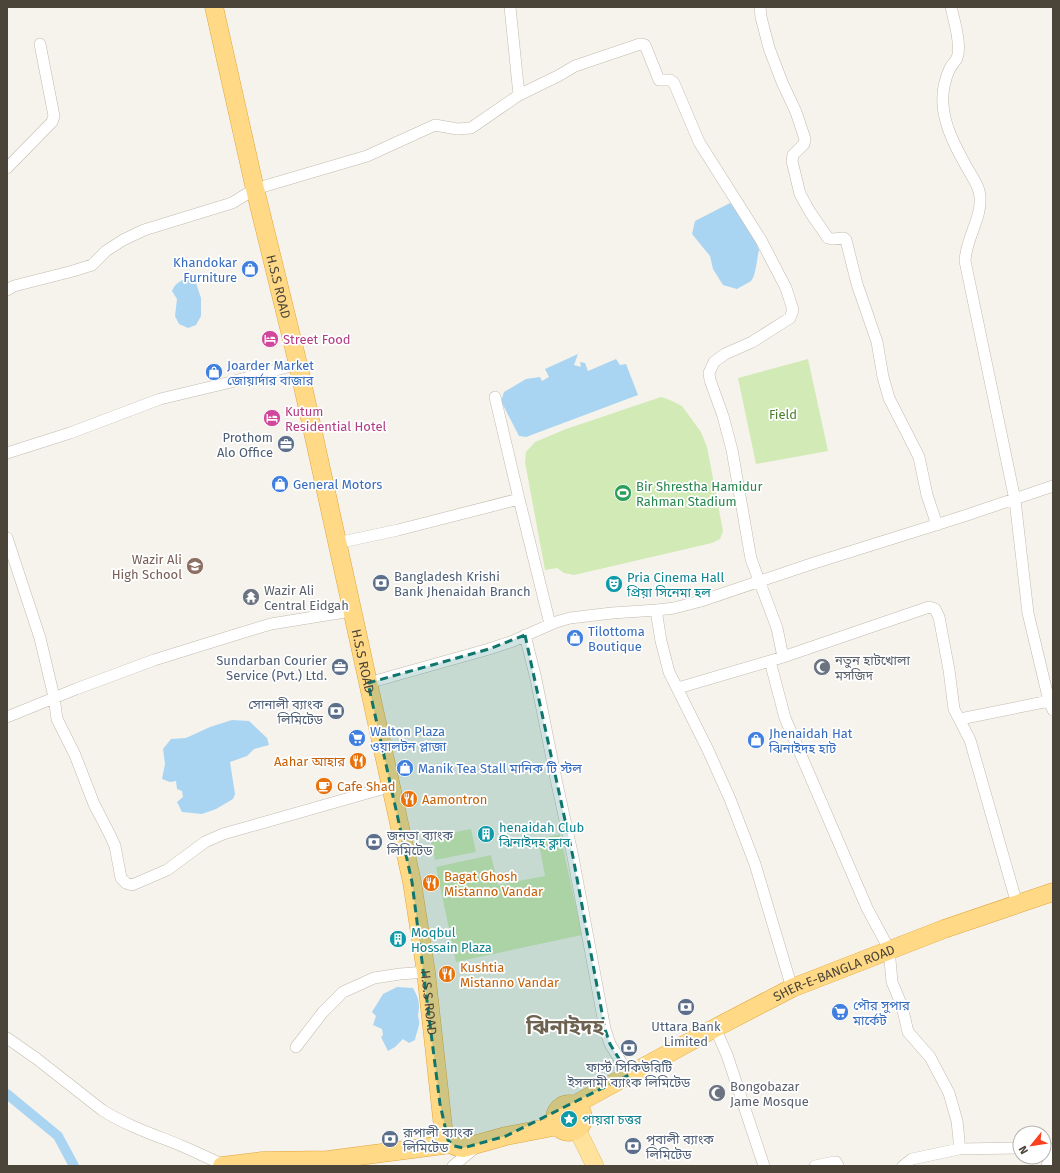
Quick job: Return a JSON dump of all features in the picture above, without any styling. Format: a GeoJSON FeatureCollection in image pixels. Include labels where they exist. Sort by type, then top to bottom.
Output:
{"type":"FeatureCollection","features":[{"type":"Feature","properties":{"kind":"highway","name":"H.S.S ROAD"},"geometry":{"type":"LineString","coordinates":[[214,7],[255,188],[298,364],[351,611],[392,786],[412,882],[426,972],[443,1127],[451,1144]]}},
{"type":"Feature","properties":{"kind":"highway","name":"SHER-E-BANGLA ROAD"},"geometry":{"type":"LineString","coordinates":[[570,1120],[627,1076],[792,988],[944,929],[1053,892]]}},
{"type":"Feature","properties":{"kind":"highway"},"geometry":{"type":"LineString","coordinates":[[223,1166],[262,1161],[323,1163],[451,1144],[457,1148],[463,1148],[570,1120]]}},
{"type":"Feature","properties":{"kind":"main road"},"geometry":{"type":"LineString","coordinates":[[570,1120],[587,1166]]}},
{"type":"Feature","properties":{"kind":"main road"},"geometry":{"type":"LineString","coordinates":[[570,1120],[595,1166]]}},
{"type":"Feature","properties":{"kind":"street"},"geometry":{"type":"LineString","coordinates":[[510,7],[519,95]]}},
{"type":"Feature","properties":{"kind":"street"},"geometry":{"type":"LineString","coordinates":[[760,7],[769,48],[782,82],[796,112],[805,139],[804,144],[793,155],[792,160],[800,194],[810,212],[828,238],[844,238],[846,240],[857,284],[877,342],[883,377],[889,398],[919,457],[927,495],[937,525]]}},
{"type":"Feature","properties":{"kind":"street"},"geometry":{"type":"LineString","coordinates":[[951,7],[958,47],[957,58],[950,68],[943,89],[943,105],[953,141],[980,194],[981,204],[966,251],[965,261],[1015,500],[1028,613],[1051,705],[960,720]]}},
{"type":"Feature","properties":{"kind":"street"},"geometry":{"type":"LineString","coordinates":[[7,168],[52,122],[54,116],[40,44]]}},
{"type":"Feature","properties":{"kind":"street"},"geometry":{"type":"LineString","coordinates":[[7,290],[14,286],[92,265],[106,251],[144,230],[232,203],[255,188],[367,156],[435,125],[457,129],[471,128],[519,95],[575,66],[640,44],[645,45],[659,80],[670,80],[674,83],[699,142],[752,224],[779,274],[793,310],[791,316],[752,342],[725,354],[714,362],[710,373],[710,380],[729,437],[751,559],[777,628],[784,657]]}},
{"type":"Feature","properties":{"kind":"street"},"geometry":{"type":"LineString","coordinates":[[7,453],[70,433],[160,399],[298,364]]}},
{"type":"Feature","properties":{"kind":"street"},"geometry":{"type":"LineString","coordinates":[[495,397],[550,624]]}},
{"type":"Feature","properties":{"kind":"street"},"geometry":{"type":"LineString","coordinates":[[368,683],[489,649],[550,624],[570,618],[587,615],[674,608],[701,601],[1015,500],[1053,486]]}},
{"type":"Feature","properties":{"kind":"street"},"geometry":{"type":"LineString","coordinates":[[337,543],[398,530],[520,499]]}},
{"type":"Feature","properties":{"kind":"street"},"geometry":{"type":"LineString","coordinates":[[7,538],[40,638],[54,698],[57,719],[75,755],[94,804],[115,846],[121,878],[126,883],[132,885],[168,870],[205,842],[223,834],[392,786]]}},
{"type":"Feature","properties":{"kind":"street"},"geometry":{"type":"LineString","coordinates":[[678,688],[784,657],[929,607],[935,609],[939,617],[949,670],[954,709],[964,726],[972,747],[1017,904]]}},
{"type":"Feature","properties":{"kind":"street"},"geometry":{"type":"LineString","coordinates":[[656,610],[668,667],[716,768],[754,864],[792,988]]}},
{"type":"Feature","properties":{"kind":"street"},"geometry":{"type":"LineString","coordinates":[[7,717],[154,660],[250,630],[271,624],[351,611]]}},
{"type":"Feature","properties":{"kind":"street"},"geometry":{"type":"LineString","coordinates":[[525,635],[536,680],[573,857],[605,1030],[610,1044],[627,1076]]}},
{"type":"Feature","properties":{"kind":"street"},"geometry":{"type":"LineString","coordinates":[[770,661],[785,718],[867,908],[889,950],[892,982],[902,1006],[908,1032],[930,1057],[949,1093],[957,1121],[959,1140],[958,1149]]}},
{"type":"Feature","properties":{"kind":"street"},"geometry":{"type":"LineString","coordinates":[[296,1047],[324,1012],[343,992],[374,978],[426,972]]}},
{"type":"Feature","properties":{"kind":"street"},"geometry":{"type":"LineString","coordinates":[[715,1028],[728,1055],[764,1166]]}},
{"type":"Feature","properties":{"kind":"street"},"geometry":{"type":"LineString","coordinates":[[7,1038],[37,1059],[112,1117],[184,1147],[223,1166]]}},
{"type":"Feature","properties":{"kind":"street"},"geometry":{"type":"LineString","coordinates":[[453,1166],[479,1144]]}},
{"type":"Feature","properties":{"kind":"street"},"geometry":{"type":"LineString","coordinates":[[903,1166],[912,1159],[958,1149],[1012,1148]]}},
{"type":"Feature","properties":{"kind":"street"},"geometry":{"type":"LineString","coordinates":[[1047,1166],[1053,1148]]}},
{"type":"Feature","properties":{"kind":"street"},"geometry":{"type":"LineString","coordinates":[[815,1166],[836,1162],[838,1166]]}},
{"type":"Feature","properties":{"kind":"highlighted area"},"geometry":{"type":"Polygon","coordinates":[[[525,635],[573,857],[605,1029],[610,1044],[629,1075],[506,1136],[463,1148],[454,1146],[448,1140],[440,1104],[412,882],[368,683],[489,649],[525,635]]]}},
{"type":"Feature","properties":{"kind":"green space","name":"Field"},"geometry":{"type":"Polygon","coordinates":[[[808,359],[828,451],[756,464],[738,378],[808,359]]]}},
{"type":"Feature","properties":{"kind":"green space","name":"Bir Shrestha Hamidur Rahman Stadium"},"geometry":{"type":"Polygon","coordinates":[[[661,397],[682,406],[701,432],[707,447],[723,531],[720,539],[712,543],[574,575],[564,573],[557,568],[545,570],[525,462],[526,452],[535,442],[566,429],[661,397]]]}},
{"type":"Feature","properties":{"kind":"green space"},"geometry":{"type":"Polygon","coordinates":[[[471,829],[476,852],[435,860],[430,837],[471,829]]]}},
{"type":"Feature","properties":{"kind":"green space"},"geometry":{"type":"Polygon","coordinates":[[[560,834],[582,935],[456,962],[436,867],[491,855],[498,885],[545,876],[538,839],[560,834]]]}},
{"type":"Feature","properties":{"kind":"water"},"geometry":{"type":"Polygon","coordinates":[[[730,203],[744,216],[759,250],[753,279],[737,289],[723,285],[713,269],[710,256],[692,234],[695,221],[730,203]]]}},
{"type":"Feature","properties":{"kind":"water"},"geometry":{"type":"Polygon","coordinates":[[[189,277],[196,283],[201,298],[201,316],[196,325],[188,328],[179,324],[175,316],[177,299],[172,291],[177,284],[189,277]]]}},
{"type":"Feature","properties":{"kind":"water"},"geometry":{"type":"Polygon","coordinates":[[[578,354],[574,365],[581,367],[580,362],[585,363],[588,371],[616,359],[620,365],[626,364],[638,395],[526,437],[519,436],[501,401],[504,392],[526,379],[540,377],[542,381],[549,377],[545,369],[578,354]]]}},
{"type":"Feature","properties":{"kind":"water"},"geometry":{"type":"Polygon","coordinates":[[[232,720],[249,721],[267,738],[269,745],[254,749],[247,756],[230,762],[235,794],[233,799],[216,809],[202,814],[182,812],[177,802],[183,797],[182,791],[177,789],[176,781],[170,782],[162,779],[165,764],[163,749],[171,739],[186,738],[210,727],[232,720]]]}},
{"type":"Feature","properties":{"kind":"water"},"geometry":{"type":"Polygon","coordinates":[[[397,987],[413,988],[417,995],[419,1007],[419,1024],[415,1040],[409,1043],[403,1039],[395,1047],[388,1051],[381,1037],[383,1035],[382,1029],[373,1025],[376,1016],[372,1012],[383,994],[397,987]]]}},
{"type":"Feature","properties":{"kind":"waterway"},"geometry":{"type":"LineString","coordinates":[[7,1094],[58,1136],[74,1166]]}},
{"type":"Feature","properties":{"kind":"place","name":"Khandokar Furniture"},"geometry":{"type":"Point","coordinates":[250,269]}},
{"type":"Feature","properties":{"kind":"place","name":"Street Food"},"geometry":{"type":"Point","coordinates":[270,339]}},
{"type":"Feature","properties":{"kind":"place","name":"Joarder Market জোয়ার্দার বাজার"},"geometry":{"type":"Point","coordinates":[214,372]}},
{"type":"Feature","properties":{"kind":"place","name":"Kutum Residential Hotel"},"geometry":{"type":"Point","coordinates":[272,418]}},
{"type":"Feature","properties":{"kind":"place","name":"Prothom Alo Office"},"geometry":{"type":"Point","coordinates":[286,444]}},
{"type":"Feature","properties":{"kind":"place","name":"General Motors"},"geometry":{"type":"Point","coordinates":[280,484]}},
{"type":"Feature","properties":{"kind":"place","name":"Bir Shrestha Hamidur Rahman Stadium"},"geometry":{"type":"Point","coordinates":[623,493]}},
{"type":"Feature","properties":{"kind":"place","name":"Wazir Ali High School"},"geometry":{"type":"Point","coordinates":[195,566]}},
{"type":"Feature","properties":{"kind":"place","name":"Bangladesh Krishi Bank Jhenaidah Branch"},"geometry":{"type":"Point","coordinates":[381,583]}},
{"type":"Feature","properties":{"kind":"place","name":"Pria Cinema Hall প্রিয়া সিনেমা হল"},"geometry":{"type":"Point","coordinates":[614,584]}},
{"type":"Feature","properties":{"kind":"place","name":"Wazir Ali Central Eidgah"},"geometry":{"type":"Point","coordinates":[251,597]}},
{"type":"Feature","properties":{"kind":"place","name":"Tilottoma Boutique"},"geometry":{"type":"Point","coordinates":[575,638]}},
{"type":"Feature","properties":{"kind":"place","name":"Sundarban Courier Service (Pvt.) Ltd."},"geometry":{"type":"Point","coordinates":[340,667]}},
{"type":"Feature","properties":{"kind":"place","name":"নতুন হাটখোলা মসজিদ"},"geometry":{"type":"Point","coordinates":[822,667]}},
{"type":"Feature","properties":{"kind":"place","name":"সোনালী ব্যাংক লিমিটেড"},"geometry":{"type":"Point","coordinates":[336,711]}},
{"type":"Feature","properties":{"kind":"place","name":"Walton Plaza ওয়ালটন প্লাজা"},"geometry":{"type":"Point","coordinates":[357,738]}},
{"type":"Feature","properties":{"kind":"place","name":"Jhenaidah Hat ঝিনাইদহ হাট"},"geometry":{"type":"Point","coordinates":[756,740]}},
{"type":"Feature","properties":{"kind":"place","name":"Aahar আহার"},"geometry":{"type":"Point","coordinates":[358,761]}},
{"type":"Feature","properties":{"kind":"place","name":"Manik Tea Stall মানিক টি স্টল"},"geometry":{"type":"Point","coordinates":[405,768]}},
{"type":"Feature","properties":{"kind":"place","name":"Cafe Shad"},"geometry":{"type":"Point","coordinates":[324,786]}},
{"type":"Feature","properties":{"kind":"place","name":"Aamontron"},"geometry":{"type":"Point","coordinates":[409,799]}},
{"type":"Feature","properties":{"kind":"place","name":"henaidah Club ঝিনাইদহ ক্লাব"},"geometry":{"type":"Point","coordinates":[486,834]}},
{"type":"Feature","properties":{"kind":"place","name":"জনতা ব্যাংক লিমিটেড"},"geometry":{"type":"Point","coordinates":[374,842]}},
{"type":"Feature","properties":{"kind":"place","name":"Bagat Ghosh Mistanno Vandar"},"geometry":{"type":"Point","coordinates":[431,883]}},
{"type":"Feature","properties":{"kind":"place","name":"Moqbul Hossain Plaza"},"geometry":{"type":"Point","coordinates":[398,939]}},
{"type":"Feature","properties":{"kind":"place","name":"Kushtia Mistanno Vandar"},"geometry":{"type":"Point","coordinates":[447,974]}},
{"type":"Feature","properties":{"kind":"place","name":"Uttara Bank Limited"},"geometry":{"type":"Point","coordinates":[686,1007]}},
{"type":"Feature","properties":{"kind":"place","name":"পৌর সুপার মার্কেট"},"geometry":{"type":"Point","coordinates":[840,1012]}},
{"type":"Feature","properties":{"kind":"place","name":"ফার্স্ট সিকিউরিটি ইসলামী ব্যাংক লিমিটেড"},"geometry":{"type":"Point","coordinates":[629,1048]}},
{"type":"Feature","properties":{"kind":"place","name":"Bongobazar Jame Mosque"},"geometry":{"type":"Point","coordinates":[717,1093]}},
{"type":"Feature","properties":{"kind":"place","name":"পায়রা চত্তর"},"geometry":{"type":"Point","coordinates":[569,1119]}},
{"type":"Feature","properties":{"kind":"place","name":"রূপালী ব্যাংক লিমিটেড"},"geometry":{"type":"Point","coordinates":[390,1139]}},
{"type":"Feature","properties":{"kind":"place","name":"পূবালী ব্যাংক লিমিটেড"},"geometry":{"type":"Point","coordinates":[633,1146]}},
{"type":"Feature","properties":{"kind":"district","name":"ঝিনাইদহ"},"geometry":{"type":"Point","coordinates":[565,1027]}}]}
